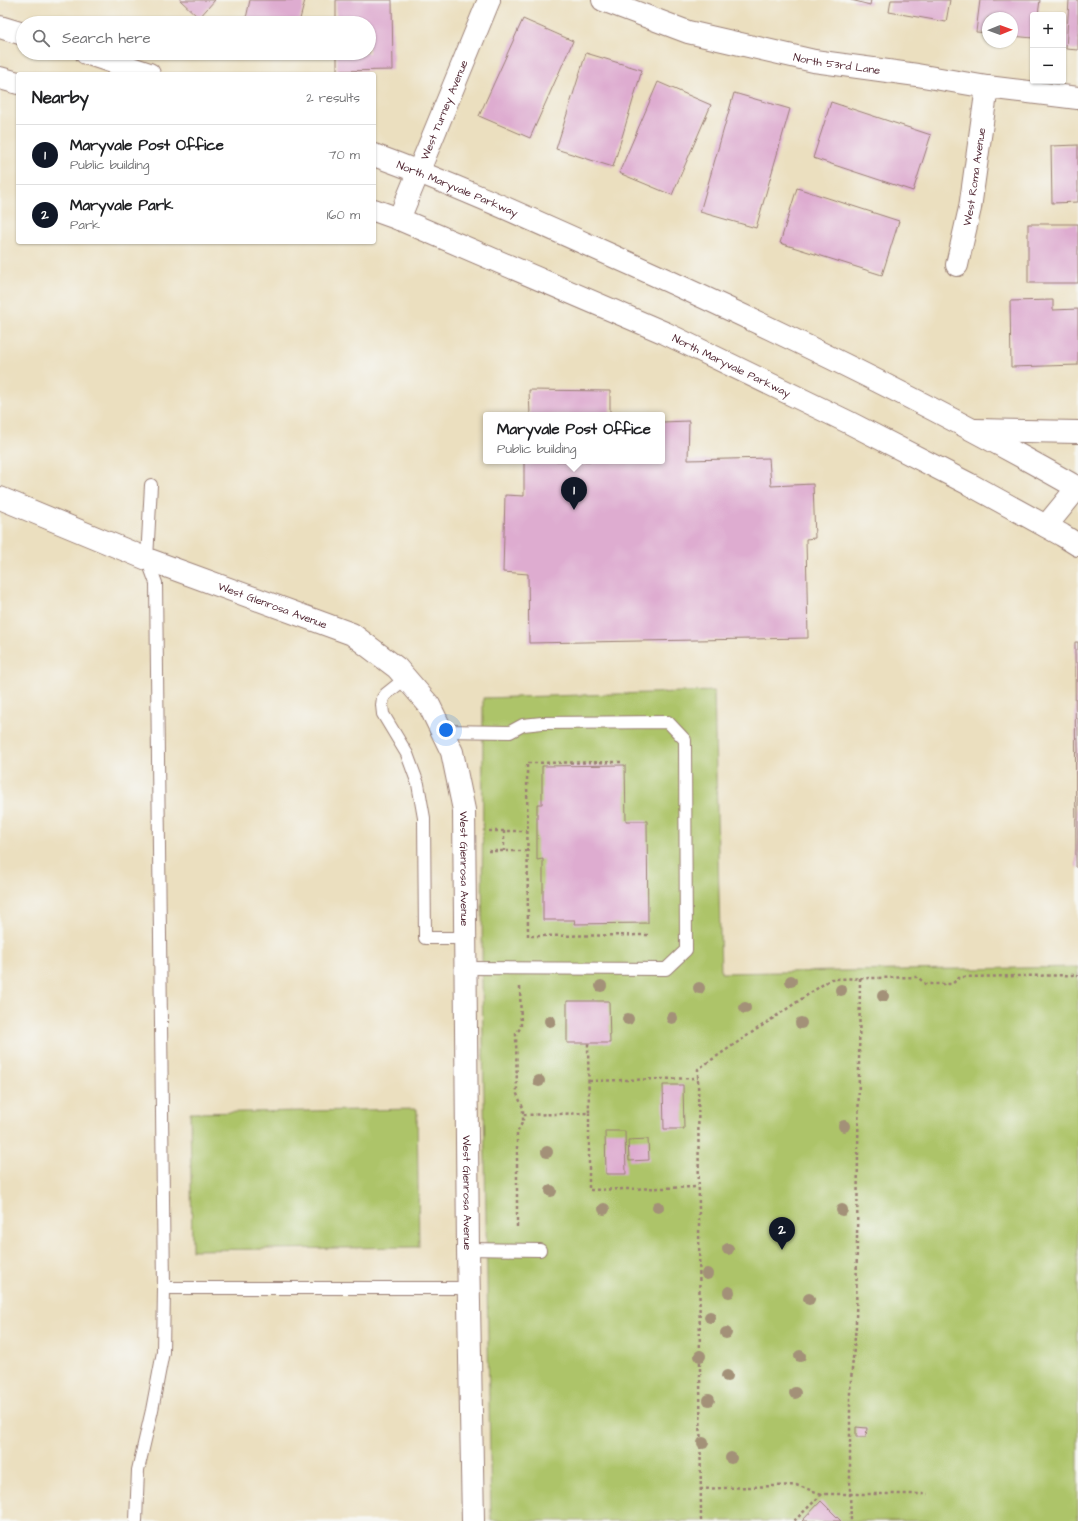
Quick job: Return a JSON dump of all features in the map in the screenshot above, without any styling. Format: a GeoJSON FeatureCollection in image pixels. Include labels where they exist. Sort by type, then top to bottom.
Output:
{"type":"FeatureCollection","features":[{"type":"Feature","properties":{"kind":"street","name":"West Turney Avenue"},"geometry":{"type":"LineString","coordinates":[[399,219],[488,0]]}},
{"type":"Feature","properties":{"kind":"street","name":"North 53rd Lane"},"geometry":{"type":"LineString","coordinates":[[603,0],[688,32],[814,61],[917,75],[988,87],[1078,98]]}},
{"type":"Feature","properties":{"kind":"street"},"geometry":{"type":"LineString","coordinates":[[0,27],[16,32]]}},
{"type":"Feature","properties":{"kind":"street"},"geometry":{"type":"LineString","coordinates":[[107,60],[143,72]]}},
{"type":"Feature","properties":{"kind":"street"},"geometry":{"type":"LineString","coordinates":[[0,78],[16,82]]}},
{"type":"Feature","properties":{"kind":"street","name":"West Roma Avenue"},"geometry":{"type":"LineString","coordinates":[[957,265],[970,208],[988,87]]}},
{"type":"Feature","properties":{"kind":"street"},"geometry":{"type":"LineString","coordinates":[[0,92],[16,90]]}},
{"type":"Feature","properties":{"kind":"street","name":"North Maryvale Parkway"},"geometry":{"type":"LineString","coordinates":[[376,156],[419,171],[737,312],[975,430],[1078,487]]}},
{"type":"Feature","properties":{"kind":"street","name":"North Maryvale Parkway"},"geometry":{"type":"LineString","coordinates":[[376,211],[399,219],[665,333],[848,422],[1046,526],[1078,545]]}},
{"type":"Feature","properties":{"kind":"street"},"geometry":{"type":"LineString","coordinates":[[975,430],[1078,432]]}},
{"type":"Feature","properties":{"kind":"street"},"geometry":{"type":"LineString","coordinates":[[1046,526],[1078,487]]}},
{"type":"Feature","properties":{"kind":"street","name":"West Glenrosa Avenue"},"geometry":{"type":"LineString","coordinates":[[0,498],[147,559],[352,634],[397,668],[429,705],[452,752],[464,810],[468,1288],[473,1521]]}},
{"type":"Feature","properties":{"kind":"lane"},"geometry":{"type":"LineString","coordinates":[[136,1521],[138,1470],[152,1410],[163,1352],[164,1288],[156,583],[147,559],[151,485]]}},
{"type":"Feature","properties":{"kind":"lane"},"geometry":{"type":"LineString","coordinates":[[406,678],[386,694],[383,698],[382,705],[383,714],[407,754],[418,784],[424,818],[425,938],[464,938]]}},
{"type":"Feature","properties":{"kind":"lane"},"geometry":{"type":"LineString","coordinates":[[442,731],[510,732],[523,725],[542,723],[668,722],[685,740],[686,950],[666,969],[465,968]]}},
{"type":"Feature","properties":{"kind":"lane"},"geometry":{"type":"LineString","coordinates":[[468,1249],[540,1250]]}},
{"type":"Feature","properties":{"kind":"lane"},"geometry":{"type":"LineString","coordinates":[[164,1288],[468,1288]]}},
{"type":"Feature","properties":{"kind":"path"},"geometry":{"type":"LineString","coordinates":[[621,762],[527,762],[528,936],[649,935]]}},
{"type":"Feature","properties":{"kind":"path"},"geometry":{"type":"LineString","coordinates":[[487,838],[487,831],[527,831]]}},
{"type":"Feature","properties":{"kind":"path"},"geometry":{"type":"LineString","coordinates":[[504,831],[504,851]]}},
{"type":"Feature","properties":{"kind":"path"},"geometry":{"type":"LineString","coordinates":[[488,844],[488,851],[527,850]]}},
{"type":"Feature","properties":{"kind":"path"},"geometry":{"type":"LineString","coordinates":[[701,1521],[698,1069],[831,979],[918,977],[926,984],[952,984],[960,977],[1078,975]]}},
{"type":"Feature","properties":{"kind":"path"},"geometry":{"type":"LineString","coordinates":[[851,1521],[850,1391],[856,1326],[860,978]]}},
{"type":"Feature","properties":{"kind":"path"},"geometry":{"type":"LineString","coordinates":[[517,1227],[517,1132],[523,1122],[524,1115],[523,1108],[517,1094],[516,1064],[516,1034],[522,1027],[520,986]]}},
{"type":"Feature","properties":{"kind":"path"},"geometry":{"type":"LineString","coordinates":[[588,1043],[589,1190],[698,1187]]}},
{"type":"Feature","properties":{"kind":"path"},"geometry":{"type":"LineString","coordinates":[[589,1081],[698,1078]]}},
{"type":"Feature","properties":{"kind":"path"},"geometry":{"type":"LineString","coordinates":[[524,1115],[589,1112]]}},
{"type":"Feature","properties":{"kind":"path"},"geometry":{"type":"LineString","coordinates":[[700,1489],[796,1486],[822,1494],[928,1494]]}},
{"type":"Feature","properties":{"kind":"path"},"geometry":{"type":"LineString","coordinates":[[794,1521],[822,1494]]}},
{"type":"Feature","properties":{"kind":"green space"},"geometry":{"type":"Polygon","coordinates":[[[714,691],[721,973],[1078,967],[1078,1521],[491,1521],[482,979],[483,698],[714,691]]]}},
{"type":"Feature","properties":{"kind":"green space"},"geometry":{"type":"Polygon","coordinates":[[[417,1109],[419,1247],[192,1250],[190,1113],[417,1109]]]}},
{"type":"Feature","properties":{"kind":"building"},"geometry":{"type":"Polygon","coordinates":[[[180,0],[215,0],[201,16],[197,16],[180,0]]]}},
{"type":"Feature","properties":{"kind":"building"},"geometry":{"type":"Polygon","coordinates":[[[250,0],[305,0],[301,16],[247,16],[250,0]]]}},
{"type":"Feature","properties":{"kind":"building"},"geometry":{"type":"Polygon","coordinates":[[[336,0],[392,0],[393,70],[337,71],[337,60],[376,60],[376,16],[336,16],[336,0]]]}},
{"type":"Feature","properties":{"kind":"building"},"geometry":{"type":"Polygon","coordinates":[[[851,0],[871,0],[870,5],[851,0]]]}},
{"type":"Feature","properties":{"kind":"building"},"geometry":{"type":"Polygon","coordinates":[[[891,0],[950,0],[946,22],[889,12],[891,0]]]}},
{"type":"Feature","properties":{"kind":"building"},"geometry":{"type":"Polygon","coordinates":[[[980,0],[1040,0],[1038,12],[1030,12],[1030,38],[1018,37],[1018,12],[982,12],[982,32],[976,32],[980,0]]]}},
{"type":"Feature","properties":{"kind":"building"},"geometry":{"type":"Polygon","coordinates":[[[1069,0],[1078,0],[1078,50],[1066,49],[1069,0]]]}},
{"type":"Feature","properties":{"kind":"building"},"geometry":{"type":"Polygon","coordinates":[[[523,19],[573,41],[530,138],[479,116],[523,19]]]}},
{"type":"Feature","properties":{"kind":"building"},"geometry":{"type":"Polygon","coordinates":[[[586,53],[642,70],[613,167],[556,149],[586,53]]]}},
{"type":"Feature","properties":{"kind":"building"},"geometry":{"type":"Polygon","coordinates":[[[658,82],[711,105],[672,195],[619,173],[658,82]]]}},
{"type":"Feature","properties":{"kind":"building"},"geometry":{"type":"Polygon","coordinates":[[[734,93],[790,109],[756,228],[700,212],[734,93]]]}},
{"type":"Feature","properties":{"kind":"building"},"geometry":{"type":"Polygon","coordinates":[[[831,102],[931,135],[913,191],[813,158],[831,102]]]}},
{"type":"Feature","properties":{"kind":"building"},"geometry":{"type":"Polygon","coordinates":[[[1078,145],[1078,202],[1052,203],[1051,146],[1078,145]]]}},
{"type":"Feature","properties":{"kind":"building"},"geometry":{"type":"Polygon","coordinates":[[[797,188],[899,221],[882,275],[780,243],[797,188]]]}},
{"type":"Feature","properties":{"kind":"building"},"geometry":{"type":"Polygon","coordinates":[[[1028,224],[1078,224],[1078,283],[1028,283],[1028,224]]]}},
{"type":"Feature","properties":{"kind":"building"},"geometry":{"type":"Polygon","coordinates":[[[1053,300],[1053,310],[1078,309],[1078,365],[1011,367],[1010,301],[1053,300]]]}},
{"type":"Feature","properties":{"kind":"building"},"geometry":{"type":"Polygon","coordinates":[[[529,390],[610,391],[610,412],[530,412],[529,390]]]}},
{"type":"Feature","properties":{"kind":"building"},"geometry":{"type":"Polygon","coordinates":[[[689,421],[688,460],[769,458],[771,486],[813,484],[815,538],[806,539],[808,638],[529,643],[528,574],[503,572],[505,495],[524,496],[524,464],[665,464],[665,422],[689,421]]]}},
{"type":"Feature","properties":{"kind":"building"},"geometry":{"type":"Polygon","coordinates":[[[1075,642],[1078,642],[1078,867],[1076,867],[1075,642]]]}},
{"type":"Feature","properties":{"kind":"building"},"geometry":{"type":"Polygon","coordinates":[[[625,765],[626,821],[647,821],[648,923],[574,924],[575,920],[543,920],[543,859],[537,860],[537,804],[542,804],[542,766],[625,765]]]}},
{"type":"Feature","properties":{"kind":"building"},"geometry":{"type":"Polygon","coordinates":[[[567,1001],[609,1001],[610,1043],[567,1043],[567,1001]]]}},
{"type":"Feature","properties":{"kind":"building"},"geometry":{"type":"Polygon","coordinates":[[[663,1085],[683,1085],[684,1129],[664,1129],[663,1085]]]}},
{"type":"Feature","properties":{"kind":"building"},"geometry":{"type":"Polygon","coordinates":[[[605,1131],[625,1131],[626,1174],[606,1174],[605,1131]]]}},
{"type":"Feature","properties":{"kind":"building"},"geometry":{"type":"Polygon","coordinates":[[[648,1139],[649,1160],[629,1161],[628,1140],[648,1139]]]}},
{"type":"Feature","properties":{"kind":"building"},"geometry":{"type":"Polygon","coordinates":[[[856,1427],[867,1428],[866,1437],[856,1437],[856,1427]]]}},
{"type":"Feature","properties":{"kind":"building"},"geometry":{"type":"Polygon","coordinates":[[[821,1501],[841,1521],[802,1521],[821,1501]]]}},
{"type":"Feature","properties":{"kind":"place","name":"Maryvale Post Office"},"geometry":{"type":"Point","coordinates":[574,510]}},
{"type":"Feature","properties":{"kind":"place","name":"Maryvale Park"},"geometry":{"type":"Point","coordinates":[782,1250]}}]}
